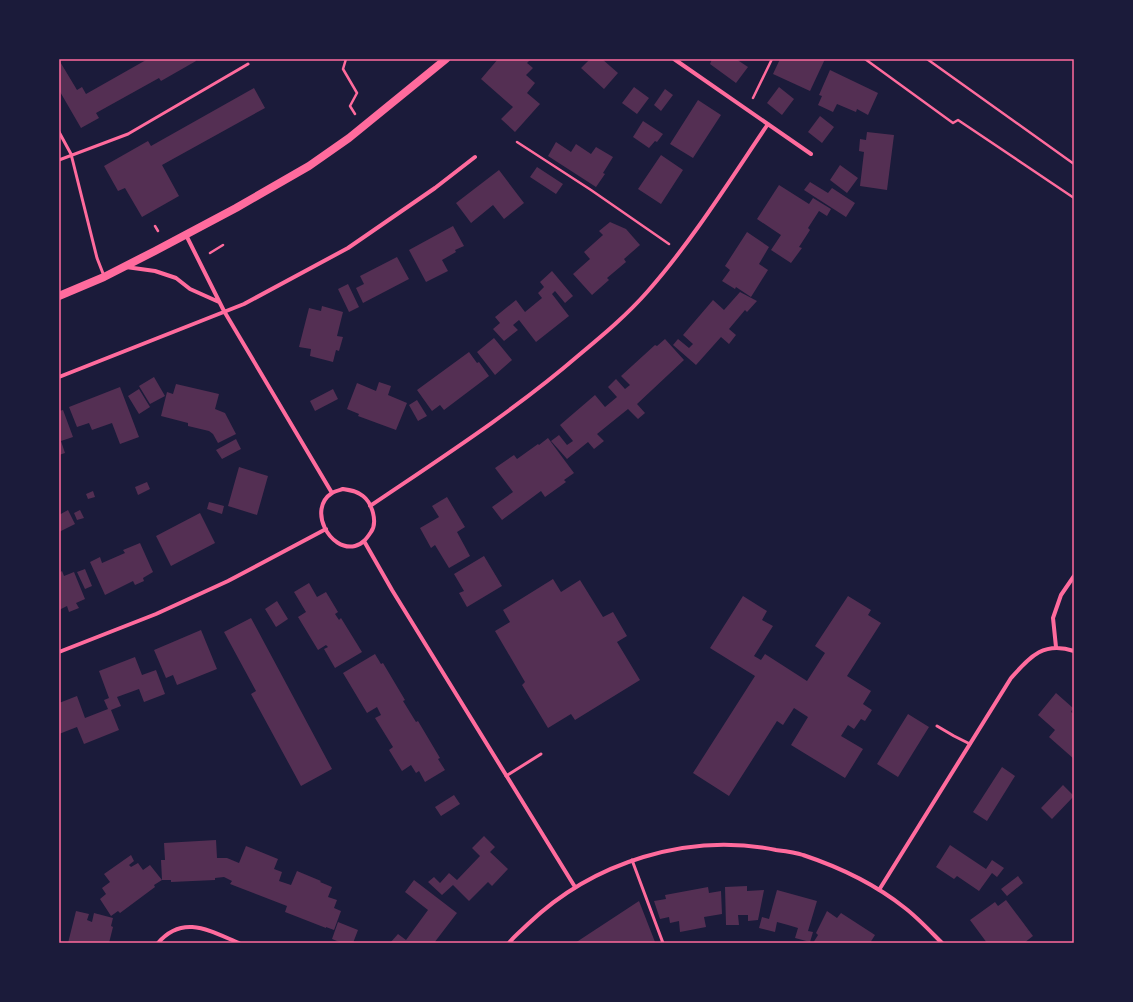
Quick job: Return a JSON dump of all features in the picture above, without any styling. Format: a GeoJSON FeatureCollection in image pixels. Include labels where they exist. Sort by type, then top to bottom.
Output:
{"type":"FeatureCollection","features":[{"type":"Feature","properties":{"kind":"main road"},"geometry":{"type":"LineString","coordinates":[[59,296],[125,267],[236,208],[309,166],[349,138],[446,59]]}},
{"type":"Feature","properties":{"kind":"street"},"geometry":{"type":"LineString","coordinates":[[674,59],[811,154]]}},
{"type":"Feature","properties":{"kind":"street"},"geometry":{"type":"LineString","coordinates":[[370,506],[471,438],[549,381],[606,333],[648,292],[680,251],[721,194],[768,124]]}},
{"type":"Feature","properties":{"kind":"street"},"geometry":{"type":"LineString","coordinates":[[59,377],[244,304],[348,248],[435,188],[475,157]]}},
{"type":"Feature","properties":{"kind":"street"},"geometry":{"type":"LineString","coordinates":[[186,234],[224,311],[332,493]]}},
{"type":"Feature","properties":{"kind":"street"},"geometry":{"type":"LineString","coordinates":[[125,267],[155,271],[176,278],[190,289],[220,302]]}},
{"type":"Feature","properties":{"kind":"street"},"geometry":{"type":"LineString","coordinates":[[343,489],[354,491],[364,497],[370,506],[374,517],[373,529],[364,541],[355,546],[344,545],[335,540],[321,521],[321,509],[324,501],[332,493],[343,489]]}},
{"type":"Feature","properties":{"kind":"street"},"geometry":{"type":"LineString","coordinates":[[59,652],[156,614],[228,582],[326,529]]}},
{"type":"Feature","properties":{"kind":"street"},"geometry":{"type":"LineString","coordinates":[[364,541],[392,590],[575,887]]}},
{"type":"Feature","properties":{"kind":"street"},"geometry":{"type":"LineString","coordinates":[[1056,647],[1053,618],[1061,595],[1074,576]]}},
{"type":"Feature","properties":{"kind":"street"},"geometry":{"type":"LineString","coordinates":[[879,890],[1011,678],[1027,661],[1040,652],[1056,647],[1074,651]]}},
{"type":"Feature","properties":{"kind":"street"},"geometry":{"type":"LineString","coordinates":[[509,943],[541,911],[575,887],[603,872],[632,860],[674,849],[717,845],[760,846],[802,855],[842,870],[879,890],[905,908],[942,943]]}},
{"type":"Feature","properties":{"kind":"street"},"geometry":{"type":"LineString","coordinates":[[158,943],[163,937],[188,926],[203,929],[239,943]]}},
{"type":"Feature","properties":{"kind":"lane"},"geometry":{"type":"LineString","coordinates":[[59,160],[71,154],[128,134],[248,64]]}},
{"type":"Feature","properties":{"kind":"lane"},"geometry":{"type":"LineString","coordinates":[[59,132],[71,154],[97,258],[104,277]]}},
{"type":"Feature","properties":{"kind":"lane"},"geometry":{"type":"LineString","coordinates":[[937,726],[970,744]]}},
{"type":"Feature","properties":{"kind":"lane"},"geometry":{"type":"LineString","coordinates":[[506,776],[541,754]]}},
{"type":"Feature","properties":{"kind":"lane"},"geometry":{"type":"LineString","coordinates":[[632,860],[663,943]]}},
{"type":"Feature","properties":{"kind":"path"},"geometry":{"type":"LineString","coordinates":[[346,59],[343,69],[357,93],[350,106],[363,127]]}},
{"type":"Feature","properties":{"kind":"path"},"geometry":{"type":"LineString","coordinates":[[747,110],[772,59]]}},
{"type":"Feature","properties":{"kind":"path"},"geometry":{"type":"LineString","coordinates":[[864,59],[953,123],[958,120],[1074,198]]}},
{"type":"Feature","properties":{"kind":"path"},"geometry":{"type":"LineString","coordinates":[[927,59],[1074,164]]}},
{"type":"Feature","properties":{"kind":"path"},"geometry":{"type":"LineString","coordinates":[[517,142],[591,190],[680,251]]}},
{"type":"Feature","properties":{"kind":"building"},"geometry":{"type":"Polygon","coordinates":[[[145,59],[195,59],[196,61],[161,81],[159,78],[96,113],[99,118],[81,128],[59,90],[59,60],[77,90],[82,87],[86,94],[146,60],[145,59]]]}},
{"type":"Feature","properties":{"kind":"building"},"geometry":{"type":"Polygon","coordinates":[[[498,59],[531,59],[527,63],[533,68],[526,75],[535,83],[527,93],[540,104],[515,132],[501,119],[513,107],[481,79],[498,59]]]}},
{"type":"Feature","properties":{"kind":"building"},"geometry":{"type":"Polygon","coordinates":[[[590,59],[602,59],[618,73],[604,89],[581,68],[590,59]]]}},
{"type":"Feature","properties":{"kind":"building"},"geometry":{"type":"Polygon","coordinates":[[[712,59],[736,59],[748,67],[736,83],[710,64],[712,59]]]}},
{"type":"Feature","properties":{"kind":"building"},"geometry":{"type":"Polygon","coordinates":[[[780,59],[825,59],[810,91],[773,74],[780,59]]]}},
{"type":"Feature","properties":{"kind":"building"},"geometry":{"type":"Polygon","coordinates":[[[830,70],[878,93],[868,115],[857,109],[856,112],[837,104],[833,112],[818,105],[822,96],[819,95],[830,70]]]}},
{"type":"Feature","properties":{"kind":"building"},"geometry":{"type":"Polygon","coordinates":[[[634,87],[649,98],[637,114],[622,103],[634,87]]]}},
{"type":"Feature","properties":{"kind":"building"},"geometry":{"type":"Polygon","coordinates":[[[779,87],[794,99],[782,115],[767,103],[779,87]]]}},
{"type":"Feature","properties":{"kind":"building"},"geometry":{"type":"Polygon","coordinates":[[[254,88],[265,108],[162,165],[179,196],[142,217],[125,188],[118,191],[104,166],[148,141],[151,146],[254,88]]]}},
{"type":"Feature","properties":{"kind":"building"},"geometry":{"type":"Polygon","coordinates":[[[665,89],[673,95],[661,111],[654,105],[665,89]]]}},
{"type":"Feature","properties":{"kind":"building"},"geometry":{"type":"Polygon","coordinates":[[[698,100],[721,115],[693,158],[670,144],[698,100]]]}},
{"type":"Feature","properties":{"kind":"building"},"geometry":{"type":"Polygon","coordinates":[[[820,116],[834,127],[822,143],[808,132],[820,116]]]}},
{"type":"Feature","properties":{"kind":"building"},"geometry":{"type":"Polygon","coordinates":[[[643,121],[663,134],[657,142],[655,141],[649,148],[633,137],[643,121]]]}},
{"type":"Feature","properties":{"kind":"building"},"geometry":{"type":"Polygon","coordinates":[[[867,132],[894,135],[887,190],[860,186],[864,152],[859,151],[860,139],[866,140],[867,132]]]}},
{"type":"Feature","properties":{"kind":"building"},"geometry":{"type":"Polygon","coordinates":[[[556,142],[571,152],[576,144],[591,154],[596,147],[613,157],[603,173],[605,174],[596,187],[548,156],[556,142]]]}},
{"type":"Feature","properties":{"kind":"building"},"geometry":{"type":"Polygon","coordinates":[[[661,155],[683,170],[661,204],[638,189],[661,155]]]}},
{"type":"Feature","properties":{"kind":"building"},"geometry":{"type":"Polygon","coordinates":[[[840,165],[858,178],[847,193],[830,180],[840,165]]]}},
{"type":"Feature","properties":{"kind":"building"},"geometry":{"type":"Polygon","coordinates":[[[537,167],[563,184],[556,194],[530,177],[537,167]]]}},
{"type":"Feature","properties":{"kind":"building"},"geometry":{"type":"Polygon","coordinates":[[[499,170],[524,203],[504,219],[493,205],[471,223],[456,203],[499,170]]]}},
{"type":"Feature","properties":{"kind":"building"},"geometry":{"type":"Polygon","coordinates":[[[810,182],[828,193],[832,188],[855,203],[846,217],[804,190],[810,182]]]}},
{"type":"Feature","properties":{"kind":"building"},"geometry":{"type":"Polygon","coordinates":[[[779,185],[809,204],[813,198],[831,209],[827,216],[819,211],[808,228],[810,230],[799,247],[802,248],[791,263],[771,250],[781,235],[757,219],[779,185]]]}},
{"type":"Feature","properties":{"kind":"building"},"geometry":{"type":"Polygon","coordinates":[[[610,222],[626,229],[640,245],[624,259],[626,262],[607,278],[609,280],[592,295],[573,274],[590,259],[584,252],[603,235],[599,231],[610,222]]]}},
{"type":"Feature","properties":{"kind":"building"},"geometry":{"type":"Polygon","coordinates":[[[453,226],[464,246],[455,250],[456,252],[442,260],[448,271],[426,282],[409,250],[453,226]]]}},
{"type":"Feature","properties":{"kind":"building"},"geometry":{"type":"Polygon","coordinates":[[[747,232],[769,247],[759,264],[768,270],[751,297],[736,287],[735,289],[722,281],[730,270],[725,266],[747,232]]]}},
{"type":"Feature","properties":{"kind":"building"},"geometry":{"type":"Polygon","coordinates":[[[397,257],[409,279],[363,303],[356,288],[364,284],[360,276],[397,257]]]}},
{"type":"Feature","properties":{"kind":"building"},"geometry":{"type":"Polygon","coordinates":[[[552,271],[573,296],[565,303],[555,291],[552,294],[569,316],[536,342],[519,320],[513,325],[518,330],[504,341],[493,329],[500,323],[495,317],[516,300],[525,312],[542,298],[538,293],[544,287],[540,282],[552,271]]]}},
{"type":"Feature","properties":{"kind":"building"},"geometry":{"type":"Polygon","coordinates":[[[348,284],[359,307],[349,312],[338,289],[348,284]]]}},
{"type":"Feature","properties":{"kind":"building"},"geometry":{"type":"Polygon","coordinates":[[[740,292],[757,301],[747,312],[745,310],[729,329],[736,335],[729,344],[721,337],[696,365],[673,345],[678,339],[689,348],[693,344],[683,335],[713,300],[724,310],[740,292]]]}},
{"type":"Feature","properties":{"kind":"building"},"geometry":{"type":"Polygon","coordinates":[[[322,306],[343,312],[337,336],[343,337],[339,351],[336,350],[333,362],[310,356],[311,349],[299,347],[309,308],[321,311],[322,306]]]}},
{"type":"Feature","properties":{"kind":"building"},"geometry":{"type":"Polygon","coordinates":[[[494,338],[512,360],[495,375],[477,352],[494,338]]]}},
{"type":"Feature","properties":{"kind":"building"},"geometry":{"type":"Polygon","coordinates":[[[665,339],[684,360],[637,404],[645,413],[638,419],[628,409],[597,434],[604,441],[594,449],[588,442],[567,459],[551,441],[559,435],[567,445],[573,441],[560,425],[595,395],[605,407],[617,397],[608,387],[616,379],[625,389],[630,385],[621,376],[655,345],[657,346],[665,339]]]}},
{"type":"Feature","properties":{"kind":"building"},"geometry":{"type":"Polygon","coordinates":[[[469,352],[477,363],[479,362],[489,376],[444,410],[440,405],[432,411],[417,390],[469,352]]]}},
{"type":"Feature","properties":{"kind":"building"},"geometry":{"type":"Polygon","coordinates":[[[154,377],[165,396],[150,404],[139,386],[154,377]]]}},
{"type":"Feature","properties":{"kind":"building"},"geometry":{"type":"Polygon","coordinates":[[[379,382],[391,386],[388,395],[407,403],[396,430],[358,416],[359,414],[347,409],[357,383],[376,391],[379,382]]]}},
{"type":"Feature","properties":{"kind":"building"},"geometry":{"type":"Polygon","coordinates":[[[176,384],[219,394],[215,409],[225,413],[236,434],[218,443],[213,434],[209,431],[188,426],[188,423],[161,416],[167,392],[173,394],[176,384]]]}},
{"type":"Feature","properties":{"kind":"building"},"geometry":{"type":"Polygon","coordinates":[[[120,387],[139,437],[120,444],[112,423],[92,430],[89,423],[77,427],[69,407],[120,387]]]}},
{"type":"Feature","properties":{"kind":"building"},"geometry":{"type":"Polygon","coordinates":[[[139,389],[150,407],[139,414],[128,396],[139,389]]]}},
{"type":"Feature","properties":{"kind":"building"},"geometry":{"type":"Polygon","coordinates":[[[333,389],[338,399],[315,411],[310,401],[333,389]]]}},
{"type":"Feature","properties":{"kind":"building"},"geometry":{"type":"Polygon","coordinates":[[[417,400],[427,416],[418,421],[409,405],[417,400]]]}},
{"type":"Feature","properties":{"kind":"building"},"geometry":{"type":"Polygon","coordinates":[[[63,410],[73,437],[61,441],[65,453],[59,455],[59,411],[63,410]]]}},
{"type":"Feature","properties":{"kind":"building"},"geometry":{"type":"Polygon","coordinates":[[[548,438],[574,473],[564,480],[566,482],[545,497],[541,491],[502,520],[492,507],[513,492],[495,468],[514,455],[517,459],[548,438]]]}},
{"type":"Feature","properties":{"kind":"building"},"geometry":{"type":"Polygon","coordinates":[[[236,439],[241,449],[222,459],[216,450],[236,439]]]}},
{"type":"Feature","properties":{"kind":"building"},"geometry":{"type":"Polygon","coordinates":[[[239,467],[268,476],[257,515],[228,506],[239,467]]]}},
{"type":"Feature","properties":{"kind":"building"},"geometry":{"type":"Polygon","coordinates":[[[147,482],[150,489],[138,495],[135,487],[147,482]]]}},
{"type":"Feature","properties":{"kind":"building"},"geometry":{"type":"Polygon","coordinates":[[[93,491],[95,497],[88,499],[86,494],[93,491]]]}},
{"type":"Feature","properties":{"kind":"building"},"geometry":{"type":"Polygon","coordinates":[[[447,497],[465,527],[457,532],[470,556],[449,568],[435,545],[431,548],[420,528],[439,517],[432,506],[447,497]]]}},
{"type":"Feature","properties":{"kind":"building"},"geometry":{"type":"Polygon","coordinates":[[[209,502],[224,506],[222,514],[207,509],[209,502]]]}},
{"type":"Feature","properties":{"kind":"building"},"geometry":{"type":"Polygon","coordinates":[[[68,510],[75,524],[59,532],[59,515],[68,510]]]}},
{"type":"Feature","properties":{"kind":"building"},"geometry":{"type":"Polygon","coordinates":[[[80,510],[84,518],[77,520],[74,513],[80,510]]]}},
{"type":"Feature","properties":{"kind":"building"},"geometry":{"type":"Polygon","coordinates":[[[200,513],[215,543],[171,566],[156,536],[200,513]]]}},
{"type":"Feature","properties":{"kind":"building"},"geometry":{"type":"Polygon","coordinates":[[[140,543],[153,572],[143,578],[144,581],[135,585],[133,581],[105,595],[90,562],[100,557],[102,563],[125,553],[123,550],[140,543]]]}},
{"type":"Feature","properties":{"kind":"building"},"geometry":{"type":"Polygon","coordinates":[[[484,556],[502,586],[467,607],[459,593],[464,591],[454,574],[484,556]]]}},
{"type":"Feature","properties":{"kind":"building"},"geometry":{"type":"Polygon","coordinates":[[[85,569],[92,586],[85,589],[77,572],[85,569]]]}},
{"type":"Feature","properties":{"kind":"building"},"geometry":{"type":"Polygon","coordinates":[[[62,571],[64,576],[74,572],[85,599],[76,603],[79,608],[69,612],[67,606],[59,610],[59,573],[62,571]]]}},
{"type":"Feature","properties":{"kind":"building"},"geometry":{"type":"Polygon","coordinates":[[[553,579],[561,592],[580,580],[603,617],[613,612],[627,636],[617,642],[640,680],[575,720],[571,714],[548,728],[522,685],[525,682],[495,631],[510,622],[503,610],[553,579]]]}},
{"type":"Feature","properties":{"kind":"building"},"geometry":{"type":"Polygon","coordinates":[[[309,583],[317,597],[326,592],[338,612],[335,614],[339,620],[341,618],[362,652],[335,668],[324,649],[328,647],[326,645],[318,650],[298,617],[306,612],[294,592],[309,583]]]}},
{"type":"Feature","properties":{"kind":"building"},"geometry":{"type":"Polygon","coordinates":[[[743,596],[767,611],[762,620],[773,626],[754,656],[761,660],[765,654],[807,681],[825,653],[815,646],[848,596],[871,610],[868,615],[881,623],[847,676],[871,691],[863,704],[872,710],[865,721],[861,719],[854,729],[848,725],[841,736],[863,749],[845,778],[791,745],[808,717],[794,708],[783,725],[777,721],[729,796],[693,773],[755,676],[710,648],[743,596]]]}},
{"type":"Feature","properties":{"kind":"building"},"geometry":{"type":"Polygon","coordinates":[[[277,601],[288,619],[276,627],[265,609],[277,601]]]}},
{"type":"Feature","properties":{"kind":"building"},"geometry":{"type":"Polygon","coordinates":[[[251,618],[332,769],[301,786],[251,694],[256,691],[224,632],[251,618]]]}},
{"type":"Feature","properties":{"kind":"building"},"geometry":{"type":"Polygon","coordinates":[[[201,630],[217,669],[177,685],[173,675],[166,678],[154,650],[201,630]]]}},
{"type":"Feature","properties":{"kind":"building"},"geometry":{"type":"Polygon","coordinates":[[[375,654],[381,664],[383,663],[416,722],[418,721],[440,758],[438,759],[445,770],[425,782],[419,771],[416,773],[411,765],[402,771],[389,750],[393,747],[375,718],[381,715],[377,707],[367,713],[343,673],[375,654]]]}},
{"type":"Feature","properties":{"kind":"building"},"geometry":{"type":"Polygon","coordinates":[[[135,657],[142,675],[156,670],[165,694],[144,702],[139,689],[117,697],[121,706],[111,710],[119,730],[84,744],[77,727],[59,734],[59,703],[77,696],[85,718],[108,709],[104,700],[109,698],[99,671],[135,657]]]}},
{"type":"Feature","properties":{"kind":"building"},"geometry":{"type":"Polygon","coordinates":[[[1056,693],[1073,708],[1071,712],[1074,714],[1074,759],[1049,737],[1055,730],[1038,715],[1056,693]]]}},
{"type":"Feature","properties":{"kind":"building"},"geometry":{"type":"Polygon","coordinates":[[[908,714],[929,727],[898,777],[877,764],[908,714]]]}},
{"type":"Feature","properties":{"kind":"building"},"geometry":{"type":"Polygon","coordinates":[[[1002,767],[1015,776],[987,821],[973,812],[1002,767]]]}},
{"type":"Feature","properties":{"kind":"building"},"geometry":{"type":"Polygon","coordinates":[[[1063,785],[1074,796],[1052,819],[1041,808],[1063,785]]]}},
{"type":"Feature","properties":{"kind":"building"},"geometry":{"type":"Polygon","coordinates":[[[454,795],[460,804],[441,816],[435,807],[454,795]]]}},
{"type":"Feature","properties":{"kind":"building"},"geometry":{"type":"Polygon","coordinates":[[[484,836],[495,847],[490,852],[508,869],[492,886],[488,882],[469,901],[453,885],[442,895],[428,882],[434,877],[440,883],[449,873],[457,880],[480,856],[472,848],[484,836]]]}},
{"type":"Feature","properties":{"kind":"building"},"geometry":{"type":"Polygon","coordinates":[[[216,840],[217,858],[227,858],[239,863],[246,846],[278,859],[274,869],[282,872],[279,881],[291,885],[297,871],[332,887],[328,897],[337,900],[334,908],[341,911],[334,930],[285,912],[287,906],[230,884],[232,881],[224,877],[215,878],[215,880],[171,882],[171,880],[162,880],[161,860],[165,860],[164,843],[216,840]]]}},
{"type":"Feature","properties":{"kind":"building"},"geometry":{"type":"Polygon","coordinates":[[[950,845],[986,869],[992,860],[1004,868],[997,877],[992,873],[979,891],[957,876],[954,879],[936,867],[950,845]]]}},
{"type":"Feature","properties":{"kind":"building"},"geometry":{"type":"Polygon","coordinates":[[[131,855],[134,861],[129,865],[131,867],[138,863],[143,870],[150,865],[162,880],[120,913],[118,911],[111,916],[100,899],[106,894],[102,888],[110,882],[104,874],[131,855]]]}},
{"type":"Feature","properties":{"kind":"building"},"geometry":{"type":"Polygon","coordinates":[[[1018,876],[1023,883],[1007,896],[1001,889],[1018,876]]]}},
{"type":"Feature","properties":{"kind":"building"},"geometry":{"type":"Polygon","coordinates":[[[414,880],[457,913],[434,943],[390,943],[398,934],[406,940],[428,910],[405,892],[414,880]]]}},
{"type":"Feature","properties":{"kind":"building"},"geometry":{"type":"Polygon","coordinates":[[[747,886],[747,891],[764,890],[758,920],[748,921],[748,915],[738,915],[739,925],[726,925],[725,887],[747,886]]]}},
{"type":"Feature","properties":{"kind":"building"},"geometry":{"type":"Polygon","coordinates":[[[708,887],[709,893],[721,891],[722,914],[704,917],[706,927],[680,932],[679,921],[670,923],[669,917],[660,919],[654,901],[666,899],[665,895],[708,887]]]}},
{"type":"Feature","properties":{"kind":"building"},"geometry":{"type":"Polygon","coordinates":[[[777,890],[817,901],[808,931],[813,932],[810,942],[795,938],[798,928],[788,925],[777,922],[775,932],[759,928],[762,917],[769,919],[777,890]]]}},
{"type":"Feature","properties":{"kind":"building"},"geometry":{"type":"Polygon","coordinates":[[[1006,900],[1033,936],[1024,943],[987,943],[970,920],[995,902],[998,906],[1006,900]]]}},
{"type":"Feature","properties":{"kind":"building"},"geometry":{"type":"Polygon","coordinates":[[[639,901],[655,942],[654,943],[575,943],[639,901]]]}},
{"type":"Feature","properties":{"kind":"building"},"geometry":{"type":"Polygon","coordinates":[[[76,911],[89,914],[87,920],[92,922],[94,913],[113,918],[111,926],[113,927],[109,943],[68,943],[76,911]]]}},
{"type":"Feature","properties":{"kind":"building"},"geometry":{"type":"Polygon","coordinates":[[[827,911],[837,918],[841,913],[875,935],[870,943],[813,943],[818,935],[816,933],[827,911]]]}},
{"type":"Feature","properties":{"kind":"building"},"geometry":{"type":"Polygon","coordinates":[[[338,922],[358,930],[353,943],[342,943],[332,939],[338,922]]]}}]}
